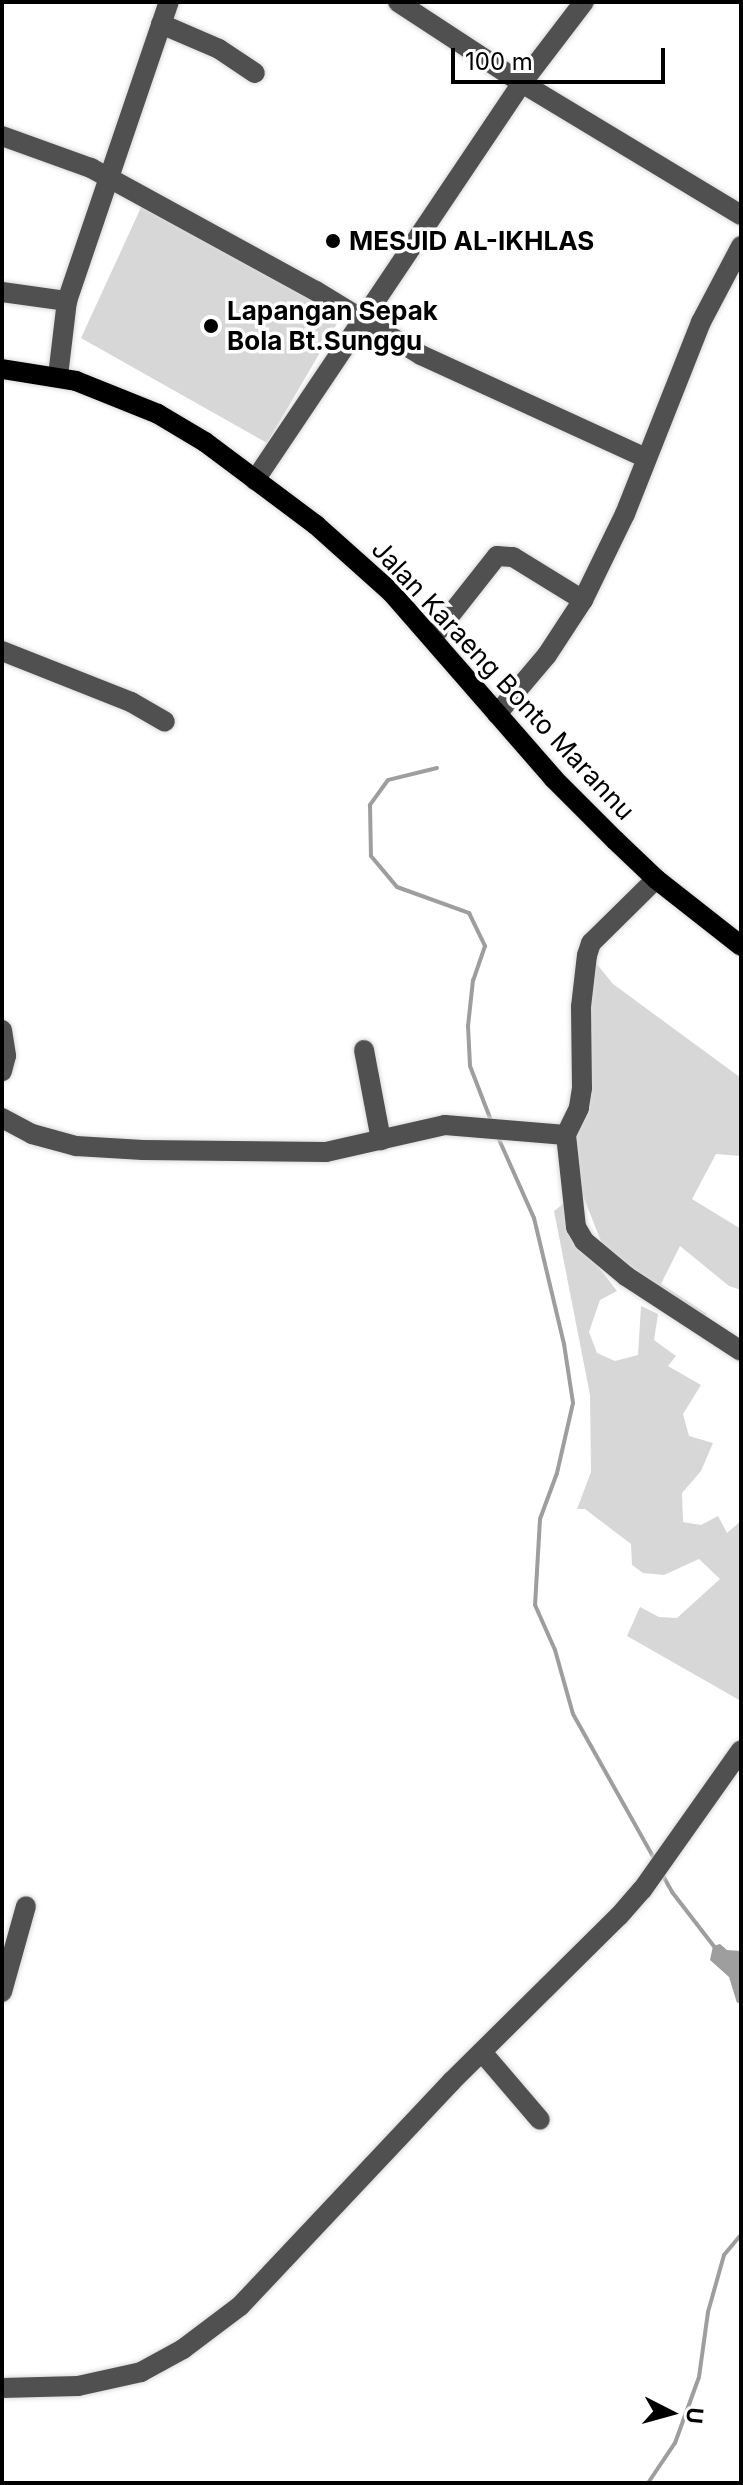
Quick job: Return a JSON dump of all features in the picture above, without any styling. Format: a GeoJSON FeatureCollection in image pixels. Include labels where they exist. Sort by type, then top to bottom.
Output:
{"type":"FeatureCollection","features":[{"type":"Feature","properties":{"kind":"main road","name":"Jalan Karaeng Bonto Marannu"},"geometry":{"type":"LineString","coordinates":[[2,369],[58,376],[104,390],[158,414],[205,442],[353,556],[433,637],[553,778],[656,879],[741,946]]}},
{"type":"Feature","properties":{"kind":"street"},"geometry":{"type":"LineString","coordinates":[[58,376],[67,301],[169,2]]}},
{"type":"Feature","properties":{"kind":"street"},"geometry":{"type":"LineString","coordinates":[[398,2],[522,83],[741,215]]}},
{"type":"Feature","properties":{"kind":"street"},"geometry":{"type":"LineString","coordinates":[[255,480],[522,83],[584,2]]}},
{"type":"Feature","properties":{"kind":"street"},"geometry":{"type":"LineString","coordinates":[[161,24],[219,49],[255,73]]}},
{"type":"Feature","properties":{"kind":"street"},"geometry":{"type":"LineString","coordinates":[[2,136],[76,160],[441,365],[646,458]]}},
{"type":"Feature","properties":{"kind":"street"},"geometry":{"type":"LineString","coordinates":[[497,714],[539,667],[583,600],[625,514],[701,322],[741,246]]}},
{"type":"Feature","properties":{"kind":"street"},"geometry":{"type":"LineString","coordinates":[[2,292],[67,301]]}},
{"type":"Feature","properties":{"kind":"street"},"geometry":{"type":"LineString","coordinates":[[433,637],[497,556],[513,557],[583,600]]}},
{"type":"Feature","properties":{"kind":"street"},"geometry":{"type":"LineString","coordinates":[[2,651],[131,702],[165,722]]}},
{"type":"Feature","properties":{"kind":"street"},"geometry":{"type":"LineString","coordinates":[[656,879],[591,943],[587,955],[582,986],[582,1088],[579,1108],[566,1135],[575,1220],[584,1241],[626,1276],[741,1351]]}},
{"type":"Feature","properties":{"kind":"street"},"geometry":{"type":"LineString","coordinates":[[2,1030],[6,1056],[2,1071]]}},
{"type":"Feature","properties":{"kind":"street"},"geometry":{"type":"LineString","coordinates":[[364,1050],[381,1140]]}},
{"type":"Feature","properties":{"kind":"street"},"geometry":{"type":"LineString","coordinates":[[2,1118],[32,1134],[76,1146],[143,1150],[326,1152],[445,1125],[566,1135]]}},
{"type":"Feature","properties":{"kind":"street"},"geometry":{"type":"LineString","coordinates":[[2,2388],[78,2386],[118,2379],[159,2365],[240,2306],[482,2052],[642,1890],[741,1750]]}},
{"type":"Feature","properties":{"kind":"street"},"geometry":{"type":"LineString","coordinates":[[2,1992],[26,1906]]}},
{"type":"Feature","properties":{"kind":"street"},"geometry":{"type":"LineString","coordinates":[[482,2052],[540,2120]]}},
{"type":"Feature","properties":{"kind":"shaded area","name":"Lapangan Sepak Bola Bt.Sunggu"},"geometry":{"type":"Polygon","coordinates":[[[144,201],[342,315],[267,443],[81,338],[144,201]]]}},
{"type":"Feature","properties":{"kind":"shaded area"},"geometry":{"type":"Polygon","coordinates":[[[587,952],[613,984],[741,1078],[741,1156],[716,1154],[692,1199],[741,1229],[741,1290],[729,1286],[680,1246],[661,1284],[707,1314],[697,1326],[606,1254],[572,1168],[592,1031],[584,989],[587,952]]]}},
{"type":"Feature","properties":{"kind":"shaded area"},"geometry":{"type":"Polygon","coordinates":[[[567,1201],[587,1252],[617,1291],[600,1300],[589,1332],[597,1353],[615,1361],[638,1355],[641,1306],[658,1314],[654,1340],[676,1356],[668,1366],[701,1385],[683,1414],[689,1436],[713,1443],[701,1471],[682,1493],[683,1522],[701,1525],[718,1516],[727,1533],[741,1521],[741,1701],[627,1636],[640,1607],[659,1617],[677,1618],[720,1579],[699,1559],[664,1575],[643,1573],[632,1565],[631,1544],[585,1509],[577,1509],[591,1472],[590,1395],[554,1211],[567,1201]]]}},
{"type":"Feature","properties":{"kind":"shaded area"},"geometry":{"type":"Polygon","coordinates":[[[720,1944],[727,1950],[741,1951],[741,2002],[737,2003],[729,1977],[710,1960],[713,1946],[720,1944]]]}},
{"type":"Feature","properties":{"kind":"waterway"},"geometry":{"type":"LineString","coordinates":[[437,768],[388,780],[370,805],[371,856],[397,887],[469,913],[485,946],[473,980],[468,1026],[470,1066],[492,1123]]}},
{"type":"Feature","properties":{"kind":"waterway"},"geometry":{"type":"LineString","coordinates":[[497,1135],[534,1218],[564,1344],[573,1403],[557,1473],[540,1519],[535,1605],[555,1650],[573,1714],[655,1860]]}},
{"type":"Feature","properties":{"kind":"waterway"},"geometry":{"type":"LineString","coordinates":[[661,1872],[672,1892],[716,1949]]}},
{"type":"Feature","properties":{"kind":"waterway"},"geometry":{"type":"LineString","coordinates":[[648,2483],[675,2443],[699,2377],[708,2312],[724,2255],[741,2235]]}},
{"type":"Feature","properties":{"kind":"place","name":"MESJID AL-IKHLAS"},"geometry":{"type":"Point","coordinates":[333,241]}},
{"type":"Feature","properties":{"kind":"place","name":"Lapangan Sepak Bola Bt.Sunggu"},"geometry":{"type":"Point","coordinates":[211,326]}}]}
